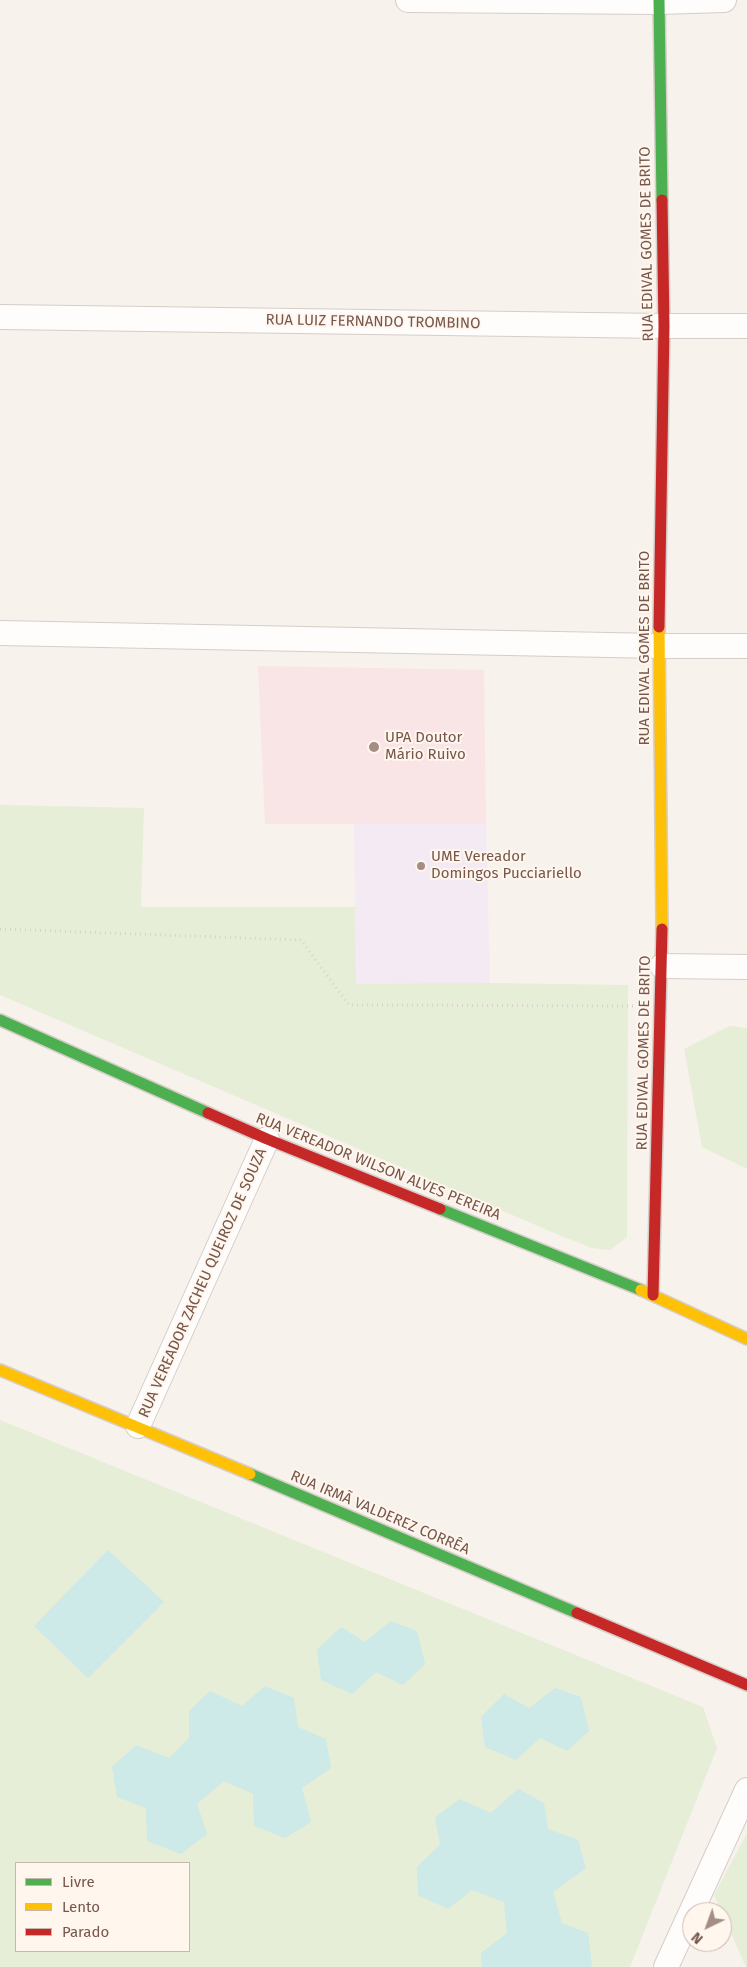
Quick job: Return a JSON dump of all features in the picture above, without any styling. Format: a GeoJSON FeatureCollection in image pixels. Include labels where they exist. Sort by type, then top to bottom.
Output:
{"type":"FeatureCollection","features":[{"type":"Feature","properties":{"kind":"street"},"geometry":{"type":"LineString","coordinates":[[408,0],[724,0]]}},
{"type":"Feature","properties":{"kind":"street","name":"RUA EDIVAL GOMES DE BRITO"},"geometry":{"type":"LineString","coordinates":[[653,1295],[662,966],[659,646],[664,326],[659,1]]}},
{"type":"Feature","properties":{"kind":"street","name":"RUA LUIZ FERNANDO TROMBINO"},"geometry":{"type":"LineString","coordinates":[[0,317],[747,326]]}},
{"type":"Feature","properties":{"kind":"street"},"geometry":{"type":"LineString","coordinates":[[0,633],[659,646],[747,646]]}},
{"type":"Feature","properties":{"kind":"street"},"geometry":{"type":"LineString","coordinates":[[662,966],[747,967]]}},
{"type":"Feature","properties":{"kind":"street","name":"RUA VEREADOR WILSON ALVES PEREIRA"},"geometry":{"type":"LineString","coordinates":[[0,1020],[267,1139],[653,1295],[747,1339]]}},
{"type":"Feature","properties":{"kind":"street","name":"RUA VEREADOR ZACHEU QUEIROZ DE SOUZA"},"geometry":{"type":"LineString","coordinates":[[138,1426],[267,1139]]}},
{"type":"Feature","properties":{"kind":"street","name":"RUA IRMÃ VALDEREZ CORRÊA"},"geometry":{"type":"LineString","coordinates":[[0,1370],[138,1426],[747,1685]]}},
{"type":"Feature","properties":{"kind":"street"},"geometry":{"type":"LineString","coordinates":[[666,1967],[747,1790]]}},
{"type":"Feature","properties":{"kind":"path"},"geometry":{"type":"LineString","coordinates":[[0,929],[301,940],[349,1005],[661,1006]]}},
{"type":"Feature","properties":{"kind":"shaded area","name":"UPA Doutor Mário Ruivo"},"geometry":{"type":"Polygon","coordinates":[[[258,666],[484,670],[486,824],[265,824],[258,666]]]}},
{"type":"Feature","properties":{"kind":"shaded area","name":"UME Vereador Domingos Pucciariello"},"geometry":{"type":"Polygon","coordinates":[[[354,824],[486,824],[490,983],[356,985],[354,824]]]}},
{"type":"Feature","properties":{"kind":"green space"},"geometry":{"type":"Polygon","coordinates":[[[0,805],[144,808],[141,907],[355,907],[356,984],[628,985],[627,1237],[610,1250],[592,1248],[0,995],[0,805]]]}},
{"type":"Feature","properties":{"kind":"green space"},"geometry":{"type":"Polygon","coordinates":[[[729,1026],[747,1028],[747,1169],[702,1147],[684,1049],[729,1026]]]}},
{"type":"Feature","properties":{"kind":"green space"},"geometry":{"type":"Polygon","coordinates":[[[0,1420],[703,1707],[717,1748],[630,1967],[0,1967],[0,1420]]]}},
{"type":"Feature","properties":{"kind":"green space"},"geometry":{"type":"Polygon","coordinates":[[[747,1833],[747,1967],[732,1936],[732,1902],[717,1902],[714,1895],[747,1833]]]}},
{"type":"Feature","properties":{"kind":"water"},"geometry":{"type":"Polygon","coordinates":[[[108,1550],[164,1602],[88,1678],[34,1626],[108,1550]]]}},
{"type":"Feature","properties":{"kind":"water"},"geometry":{"type":"Polygon","coordinates":[[[391,1621],[417,1631],[425,1664],[403,1685],[376,1672],[352,1694],[321,1680],[317,1650],[341,1627],[365,1642],[391,1621]]]}},
{"type":"Feature","properties":{"kind":"water"},"geometry":{"type":"Polygon","coordinates":[[[265,1686],[294,1698],[298,1727],[326,1739],[331,1768],[302,1788],[311,1822],[285,1838],[254,1826],[253,1794],[224,1781],[197,1804],[207,1834],[181,1854],[147,1841],[146,1808],[117,1797],[112,1767],[136,1745],[169,1758],[189,1738],[189,1711],[210,1691],[242,1706],[265,1686]]]}},
{"type":"Feature","properties":{"kind":"water"},"geometry":{"type":"Polygon","coordinates":[[[555,1688],[581,1697],[589,1731],[567,1751],[540,1738],[516,1760],[485,1747],[481,1717],[504,1694],[529,1708],[555,1688]]]}},
{"type":"Feature","properties":{"kind":"water"},"geometry":{"type":"Polygon","coordinates":[[[518,1789],[544,1803],[548,1829],[578,1840],[586,1868],[553,1892],[562,1923],[588,1933],[592,1966],[590,1967],[482,1967],[481,1953],[507,1933],[504,1902],[472,1890],[448,1909],[418,1895],[417,1867],[440,1845],[435,1817],[460,1799],[491,1813],[518,1789]]]}},
{"type":"Feature","properties":{"kind":"traffic: fast"},"geometry":{"type":"LineString","coordinates":[[659,0],[662,200]]}},
{"type":"Feature","properties":{"kind":"traffic: fast"},"geometry":{"type":"LineString","coordinates":[[0,1020],[208,1113]]}},
{"type":"Feature","properties":{"kind":"traffic: fast"},"geometry":{"type":"LineString","coordinates":[[440,1209],[641,1290]]}},
{"type":"Feature","properties":{"kind":"traffic: fast"},"geometry":{"type":"LineString","coordinates":[[250,1474],[577,1613]]}},
{"type":"Feature","properties":{"kind":"traffic: slow"},"geometry":{"type":"LineString","coordinates":[[659,627],[662,929]]}},
{"type":"Feature","properties":{"kind":"traffic: slow"},"geometry":{"type":"LineString","coordinates":[[641,1290],[747,1339]]}},
{"type":"Feature","properties":{"kind":"traffic: slow"},"geometry":{"type":"LineString","coordinates":[[0,1370],[250,1474]]}},
{"type":"Feature","properties":{"kind":"traffic: jam"},"geometry":{"type":"LineString","coordinates":[[659,627],[664,326],[662,200]]}},
{"type":"Feature","properties":{"kind":"traffic: jam"},"geometry":{"type":"LineString","coordinates":[[653,1295],[662,929]]}},
{"type":"Feature","properties":{"kind":"traffic: jam"},"geometry":{"type":"LineString","coordinates":[[208,1113],[440,1209]]}},
{"type":"Feature","properties":{"kind":"traffic: jam"},"geometry":{"type":"LineString","coordinates":[[577,1613],[747,1685]]}},
{"type":"Feature","properties":{"kind":"place","name":"UPA Doutor Mário Ruivo"},"geometry":{"type":"Point","coordinates":[374,747]}},
{"type":"Feature","properties":{"kind":"place","name":"UME Vereador Domingos Pucciariello"},"geometry":{"type":"Point","coordinates":[421,866]}}]}
